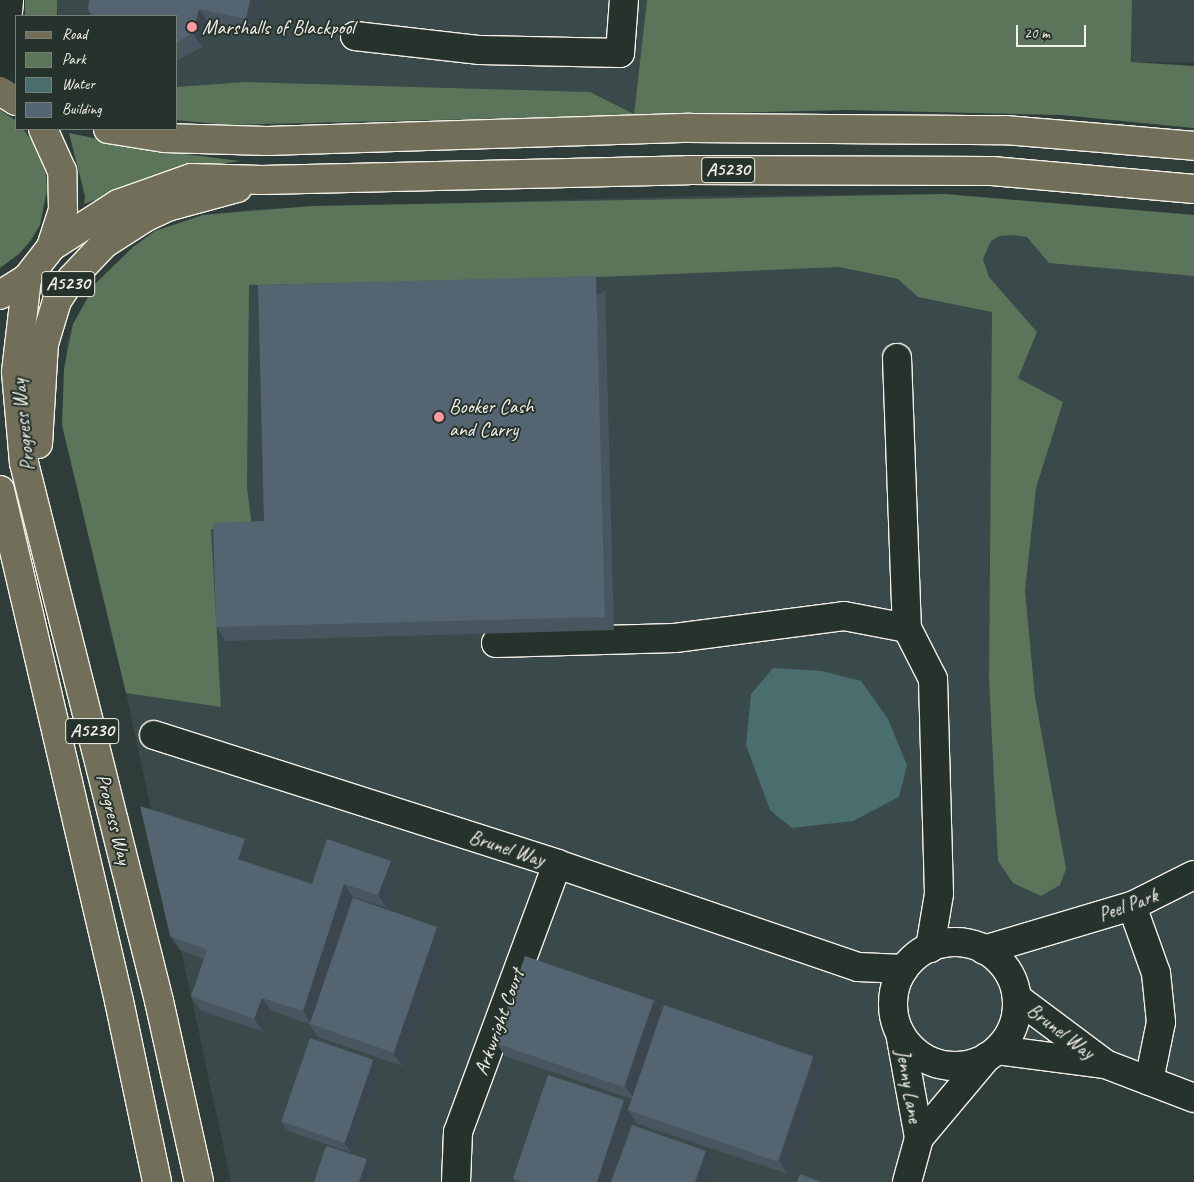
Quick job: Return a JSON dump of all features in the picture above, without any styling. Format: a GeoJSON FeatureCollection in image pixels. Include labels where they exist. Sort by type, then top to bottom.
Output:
{"type":"FeatureCollection","features":[{"type":"Feature","properties":{"kind":"main road","name":"A5230"},"geometry":{"type":"LineString","coordinates":[[114,130],[164,138],[267,141],[690,128],[1005,130],[1194,146]]}},
{"type":"Feature","properties":{"kind":"main road","name":"A5230"},"geometry":{"type":"LineString","coordinates":[[43,130],[62,171],[63,210],[51,247]]}},
{"type":"Feature","properties":{"kind":"main road","name":"A5230"},"geometry":{"type":"LineString","coordinates":[[0,295],[27,278],[51,247],[118,204],[167,185],[192,178],[262,180],[678,170],[992,171],[1194,189]]}},
{"type":"Feature","properties":{"kind":"main road","name":"A5230"},"geometry":{"type":"LineString","coordinates":[[36,505],[39,397],[44,344],[57,301],[72,278],[104,244],[167,207],[262,180]]}},
{"type":"Feature","properties":{"kind":"main road","name":"Progress Way"},"geometry":{"type":"LineString","coordinates":[[27,278],[16,372],[24,463],[159,1001],[199,1182]]}},
{"type":"Feature","properties":{"kind":"main road","name":"Progress Way"},"geometry":{"type":"LineString","coordinates":[[0,490],[119,1001],[157,1182]]}},
{"type":"Feature","properties":{"kind":"street"},"geometry":{"type":"LineString","coordinates":[[6,94],[9,0]]}},
{"type":"Feature","properties":{"kind":"street"},"geometry":{"type":"LineString","coordinates":[[355,36],[480,50],[620,53],[624,0]]}},
{"type":"Feature","properties":{"kind":"street"},"geometry":{"type":"LineString","coordinates":[[897,358],[907,628],[934,679],[940,894],[930,948]]}},
{"type":"Feature","properties":{"kind":"street"},"geometry":{"type":"LineString","coordinates":[[496,644],[675,638],[844,616],[907,628]]}},
{"type":"Feature","properties":{"kind":"street","name":"Brunel Way"},"geometry":{"type":"LineString","coordinates":[[154,735],[557,864],[858,967],[904,969]]}},
{"type":"Feature","properties":{"kind":"street","name":"Arkwright Court"},"geometry":{"type":"LineString","coordinates":[[456,1182],[458,1132],[557,864]]}},
{"type":"Feature","properties":{"kind":"street","name":"Peel Park"},"geometry":{"type":"LineString","coordinates":[[976,947],[1058,929],[1132,906],[1194,876]]}},
{"type":"Feature","properties":{"kind":"street"},"geometry":{"type":"LineString","coordinates":[[940,894],[976,947]]}},
{"type":"Feature","properties":{"kind":"street"},"geometry":{"type":"LineString","coordinates":[[1132,906],[1156,972],[1161,1022],[1149,1081]]}},
{"type":"Feature","properties":{"kind":"street"},"geometry":{"type":"LineString","coordinates":[[1013,986],[1058,929]]}},
{"type":"Feature","properties":{"kind":"street"},"geometry":{"type":"LineString","coordinates":[[949,942],[976,947],[999,960],[1013,986],[1016,1017],[1009,1035],[992,1054],[968,1065],[948,1066],[929,1060],[912,1049],[900,1033],[894,1014],[894,994],[904,969],[930,948],[949,942]]}},
{"type":"Feature","properties":{"kind":"street","name":"Brunel Way"},"geometry":{"type":"LineString","coordinates":[[858,967],[894,994]]}},
{"type":"Feature","properties":{"kind":"street","name":"Brunel Way"},"geometry":{"type":"LineString","coordinates":[[1013,986],[1105,1064]]}},
{"type":"Feature","properties":{"kind":"street","name":"Jenny Lane"},"geometry":{"type":"LineString","coordinates":[[900,1033],[919,1138],[907,1182]]}},
{"type":"Feature","properties":{"kind":"street","name":"Brunel Way"},"geometry":{"type":"LineString","coordinates":[[992,1054],[1105,1064],[1194,1098]]}},
{"type":"Feature","properties":{"kind":"street","name":"Jenny Lane"},"geometry":{"type":"LineString","coordinates":[[919,1138],[992,1054]]}},
{"type":"Feature","properties":{"kind":"shaded area"},"geometry":{"type":"Polygon","coordinates":[[[57,0],[647,0],[634,114],[590,92],[245,82],[178,87],[178,15],[58,15],[57,0]]]}},
{"type":"Feature","properties":{"kind":"shaded area"},"geometry":{"type":"Polygon","coordinates":[[[1132,0],[1194,0],[1194,62],[1132,62],[1132,0]]]}},
{"type":"Feature","properties":{"kind":"shaded area"},"geometry":{"type":"Polygon","coordinates":[[[945,194],[1194,215],[1194,1096],[1105,1064],[968,1065],[907,1182],[231,1182],[126,693],[62,425],[67,342],[73,324],[96,283],[133,247],[155,231],[203,215],[257,209],[693,196],[945,194]]]}},
{"type":"Feature","properties":{"kind":"green space"},"geometry":{"type":"Polygon","coordinates":[[[25,0],[57,0],[57,15],[25,15],[25,0]]]}},
{"type":"Feature","properties":{"kind":"green space"},"geometry":{"type":"Polygon","coordinates":[[[647,0],[1132,0],[1131,62],[1194,66],[1194,128],[1061,115],[847,110],[227,125],[178,120],[178,87],[245,82],[590,92],[634,114],[647,0]]]}},
{"type":"Feature","properties":{"kind":"green space"},"geometry":{"type":"Polygon","coordinates":[[[0,110],[15,120],[15,130],[24,130],[35,145],[46,174],[47,190],[40,225],[31,240],[19,254],[0,268],[0,110]]]}},
{"type":"Feature","properties":{"kind":"green space"},"geometry":{"type":"Polygon","coordinates":[[[69,133],[146,149],[240,161],[176,171],[84,204],[85,196],[69,133]]]}},
{"type":"Feature","properties":{"kind":"green space"},"geometry":{"type":"Polygon","coordinates":[[[945,194],[1194,215],[1194,276],[1049,263],[1027,237],[1014,235],[999,236],[991,241],[983,259],[989,277],[1037,332],[1018,378],[1063,402],[1036,488],[1025,591],[1035,697],[1066,869],[1060,885],[1041,896],[1013,883],[998,861],[989,679],[992,312],[918,297],[898,279],[839,267],[575,278],[249,285],[247,487],[252,527],[211,529],[221,707],[126,693],[62,425],[64,369],[73,324],[96,283],[133,247],[155,231],[203,215],[311,206],[945,194]]]}},
{"type":"Feature","properties":{"kind":"water"},"geometry":{"type":"Polygon","coordinates":[[[773,668],[822,671],[861,681],[888,719],[907,765],[899,797],[853,821],[792,828],[770,810],[746,745],[751,694],[773,668]]]}},
{"type":"Feature","properties":{"kind":"building","name":"Marshalls of Blackpool"},"geometry":{"type":"Polygon","coordinates":[[[89,0],[250,0],[246,19],[199,9],[193,33],[178,42],[178,15],[91,15],[88,9],[89,0]]]}},
{"type":"Feature","properties":{"kind":"building","name":"Booker Cash and Carry"},"geometry":{"type":"Polygon","coordinates":[[[596,276],[605,617],[216,627],[213,523],[264,521],[258,285],[596,276]]]}},
{"type":"Feature","properties":{"kind":"building"},"geometry":{"type":"Polygon","coordinates":[[[140,806],[245,839],[238,859],[312,884],[327,839],[391,861],[378,895],[344,884],[303,1011],[262,998],[254,1019],[191,996],[207,950],[170,936],[140,806]]]}},
{"type":"Feature","properties":{"kind":"building"},"geometry":{"type":"Polygon","coordinates":[[[353,898],[437,927],[394,1053],[310,1024],[353,898]]]}},
{"type":"Feature","properties":{"kind":"building"},"geometry":{"type":"Polygon","coordinates":[[[525,956],[654,1000],[624,1087],[495,1043],[525,956]]]}},
{"type":"Feature","properties":{"kind":"building"},"geometry":{"type":"Polygon","coordinates":[[[664,1005],[813,1056],[777,1161],[628,1110],[664,1005]]]}},
{"type":"Feature","properties":{"kind":"building"},"geometry":{"type":"Polygon","coordinates":[[[310,1038],[373,1060],[345,1143],[281,1121],[310,1038]]]}},
{"type":"Feature","properties":{"kind":"building"},"geometry":{"type":"Polygon","coordinates":[[[548,1075],[624,1100],[597,1182],[524,1182],[513,1178],[548,1075]]]}},
{"type":"Feature","properties":{"kind":"building"},"geometry":{"type":"Polygon","coordinates":[[[632,1125],[706,1151],[695,1182],[611,1182],[632,1125]]]}},
{"type":"Feature","properties":{"kind":"building"},"geometry":{"type":"Polygon","coordinates":[[[326,1146],[367,1159],[359,1182],[314,1182],[326,1146]]]}},
{"type":"Feature","properties":{"kind":"building"},"geometry":{"type":"Polygon","coordinates":[[[800,1174],[821,1182],[797,1182],[800,1174]]]}},
{"type":"Feature","properties":{"kind":"place","name":"Marshalls of Blackpool"},"geometry":{"type":"Point","coordinates":[192,27]}},
{"type":"Feature","properties":{"kind":"place","name":"Booker Cash and Carry"},"geometry":{"type":"Point","coordinates":[439,417]}}]}
